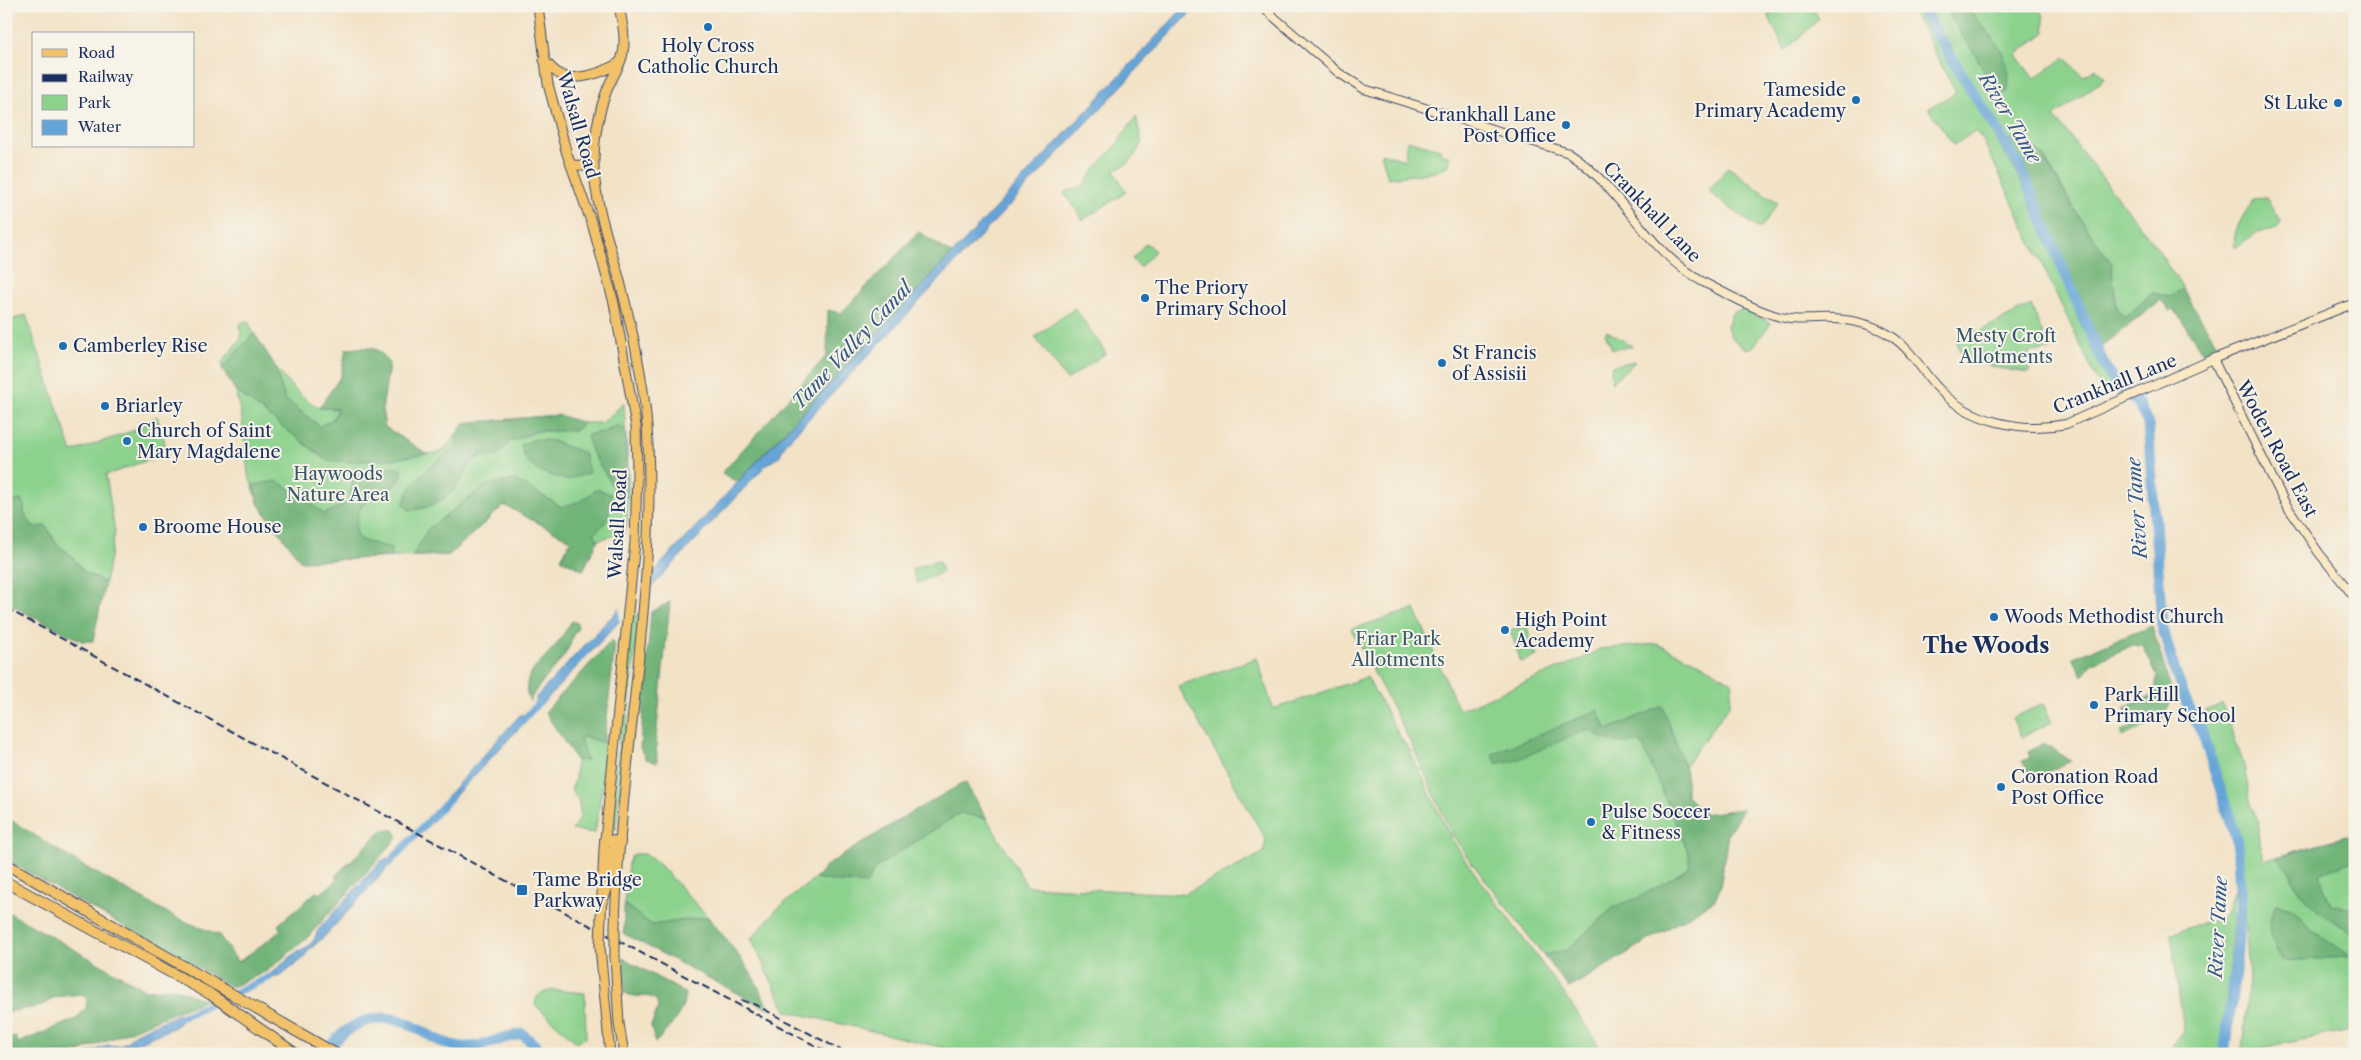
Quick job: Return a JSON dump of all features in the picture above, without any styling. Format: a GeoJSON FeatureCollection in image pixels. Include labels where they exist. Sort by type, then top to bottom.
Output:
{"type":"FeatureCollection","features":[{"type":"Feature","properties":{"kind":"highway"},"geometry":{"type":"LineString","coordinates":[[605,840],[620,842]]}},
{"type":"Feature","properties":{"kind":"highway"},"geometry":{"type":"LineString","coordinates":[[601,904],[608,884],[611,849],[620,842]]}},
{"type":"Feature","properties":{"kind":"highway"},"geometry":{"type":"LineString","coordinates":[[6,864],[336,1054]]}},
{"type":"Feature","properties":{"kind":"highway"},"geometry":{"type":"LineString","coordinates":[[6,882],[195,986],[296,1054]]}},
{"type":"Feature","properties":{"kind":"main road","name":"Walsall Road"},"geometry":{"type":"LineString","coordinates":[[538,6],[544,60],[550,91],[571,165],[593,227],[608,280],[626,365],[636,426],[638,474],[634,552],[605,840],[601,904],[600,947],[610,1054]]}},
{"type":"Feature","properties":{"kind":"main road","name":"Walsall Road"},"geometry":{"type":"LineString","coordinates":[[619,6],[624,47],[620,62],[608,87],[599,118],[594,166],[597,201],[627,307],[642,381],[647,425],[650,484],[643,605],[620,842],[615,926],[616,979],[624,1054]]}},
{"type":"Feature","properties":{"kind":"main road"},"geometry":{"type":"LineString","coordinates":[[544,60],[559,73],[570,76],[608,70],[620,62]]}},
{"type":"Feature","properties":{"kind":"main road"},"geometry":{"type":"LineString","coordinates":[[571,165],[594,166]]}},
{"type":"Feature","properties":{"kind":"main road"},"geometry":{"type":"LineString","coordinates":[[634,552],[640,544],[644,501],[650,484]]}},
{"type":"Feature","properties":{"kind":"street","name":"Crankhall Lane"},"geometry":{"type":"LineString","coordinates":[[1261,6],[1339,72],[1364,88],[1569,153],[1589,168],[1664,252],[1690,276],[1782,317],[1859,322],[1887,333],[1908,349],[1938,389],[1965,409],[2001,422],[2048,427],[2079,419],[2213,359],[2355,303]]}},
{"type":"Feature","properties":{"kind":"street","name":"Woden Road East"},"geometry":{"type":"LineString","coordinates":[[2213,359],[2285,503],[2319,553],[2355,598]]}},
{"type":"Feature","properties":{"kind":"green space"},"geometry":{"type":"Polygon","coordinates":[[[851,6],[901,6],[901,13],[884,9],[851,10],[851,6]]]}},
{"type":"Feature","properties":{"kind":"green space"},"geometry":{"type":"Polygon","coordinates":[[[1780,6],[1812,6],[1819,19],[1785,51],[1768,15],[1780,6]]]}},
{"type":"Feature","properties":{"kind":"green space"},"geometry":{"type":"Polygon","coordinates":[[[1910,6],[1919,6],[2016,172],[2040,222],[2097,359],[2112,388],[2104,395],[1983,140],[1975,131],[1954,145],[1928,108],[1956,93],[1910,6]]]}},
{"type":"Feature","properties":{"kind":"green space"},"geometry":{"type":"Polygon","coordinates":[[[1926,6],[2035,6],[2043,14],[2045,32],[2016,55],[2034,79],[2065,57],[2083,77],[2096,68],[2104,79],[2054,116],[2154,244],[2183,289],[2170,297],[2152,293],[2125,319],[2117,309],[2111,263],[2076,212],[2043,155],[2016,136],[2007,142],[1926,6]]]}},
{"type":"Feature","properties":{"kind":"green space"},"geometry":{"type":"Polygon","coordinates":[[[1943,6],[1965,6],[1990,34],[2004,56],[2008,67],[2007,92],[1996,94],[1975,54],[1943,6]]]}},
{"type":"Feature","properties":{"kind":"green space"},"geometry":{"type":"Polygon","coordinates":[[[1136,116],[1142,144],[1130,162],[1114,171],[1126,192],[1083,220],[1064,193],[1084,185],[1099,164],[1116,146],[1136,116]]]}},
{"type":"Feature","properties":{"kind":"green space"},"geometry":{"type":"Polygon","coordinates":[[[2016,136],[2042,155],[2076,212],[2111,263],[2117,309],[2125,318],[2152,293],[2170,297],[2183,289],[2218,346],[2202,352],[2174,309],[2170,311],[2161,300],[2100,348],[2031,182],[2007,142],[2016,136]]]}},
{"type":"Feature","properties":{"kind":"green space"},"geometry":{"type":"Polygon","coordinates":[[[1407,140],[1440,149],[1442,155],[1449,156],[1449,165],[1436,172],[1388,178],[1381,153],[1405,160],[1407,140]]]}},
{"type":"Feature","properties":{"kind":"green space"},"geometry":{"type":"Polygon","coordinates":[[[1728,167],[1778,203],[1761,228],[1757,228],[1710,193],[1710,189],[1728,167]]]}},
{"type":"Feature","properties":{"kind":"green space"},"geometry":{"type":"Polygon","coordinates":[[[2266,198],[2281,221],[2280,225],[2274,229],[2258,232],[2235,248],[2235,235],[2243,216],[2254,199],[2266,198]]]}},
{"type":"Feature","properties":{"kind":"green space"},"geometry":{"type":"Polygon","coordinates":[[[919,232],[952,254],[737,482],[722,473],[827,355],[828,310],[841,313],[919,232]]]}},
{"type":"Feature","properties":{"kind":"green space"},"geometry":{"type":"Polygon","coordinates":[[[1146,243],[1155,251],[1140,267],[1132,259],[1146,243]]]}},
{"type":"Feature","properties":{"kind":"green space","name":"Mesty Croft Allotments"},"geometry":{"type":"Polygon","coordinates":[[[2031,305],[2049,350],[2029,352],[2029,373],[1997,368],[1977,361],[1974,364],[1960,352],[1956,338],[1976,330],[1976,333],[2031,305]]]}},
{"type":"Feature","properties":{"kind":"green space"},"geometry":{"type":"Polygon","coordinates":[[[1075,308],[1106,353],[1067,380],[1035,337],[1075,308]]]}},
{"type":"Feature","properties":{"kind":"green space"},"geometry":{"type":"Polygon","coordinates":[[[1743,309],[1771,323],[1753,347],[1748,349],[1742,347],[1730,336],[1727,326],[1732,313],[1743,309]]]}},
{"type":"Feature","properties":{"kind":"green space"},"geometry":{"type":"Polygon","coordinates":[[[26,315],[72,452],[135,430],[157,416],[168,453],[106,475],[115,532],[105,583],[84,572],[70,554],[57,545],[46,526],[33,527],[24,513],[24,504],[21,500],[6,504],[6,322],[26,315]]]}},
{"type":"Feature","properties":{"kind":"green space","name":"Haywoods Nature Area"},"geometry":{"type":"Polygon","coordinates":[[[247,320],[261,345],[286,381],[319,408],[341,376],[346,349],[371,348],[381,353],[389,364],[382,410],[385,427],[427,454],[440,452],[445,449],[465,423],[558,415],[578,423],[602,423],[624,403],[629,488],[627,521],[624,533],[598,540],[583,570],[561,559],[571,540],[504,505],[449,555],[301,561],[259,505],[248,474],[242,418],[235,390],[221,364],[241,338],[240,324],[247,320]]]}},
{"type":"Feature","properties":{"kind":"green space"},"geometry":{"type":"Polygon","coordinates":[[[1607,331],[1632,347],[1612,349],[1605,333],[1607,331]]]}},
{"type":"Feature","properties":{"kind":"green space"},"geometry":{"type":"Polygon","coordinates":[[[254,333],[274,364],[285,399],[320,426],[333,419],[338,409],[319,408],[341,376],[346,349],[371,348],[381,353],[389,364],[382,410],[385,427],[427,454],[393,459],[347,462],[326,460],[235,390],[222,369],[254,333]]]}},
{"type":"Feature","properties":{"kind":"green space"},"geometry":{"type":"Polygon","coordinates":[[[1634,361],[1612,382],[1611,369],[1613,366],[1634,361]]]}},
{"type":"Feature","properties":{"kind":"green space"},"geometry":{"type":"Polygon","coordinates":[[[558,415],[584,423],[574,431],[538,431],[509,442],[498,456],[481,456],[473,461],[457,485],[440,501],[433,505],[409,510],[404,504],[407,494],[418,479],[432,465],[456,447],[457,434],[465,423],[558,415]]]}},
{"type":"Feature","properties":{"kind":"green space"},"geometry":{"type":"Polygon","coordinates":[[[619,425],[625,430],[628,496],[620,498],[591,451],[587,435],[606,431],[619,425]]]}},
{"type":"Feature","properties":{"kind":"green space"},"geometry":{"type":"Polygon","coordinates":[[[535,439],[553,441],[584,453],[589,473],[566,480],[536,470],[525,458],[521,445],[535,439]]]}},
{"type":"Feature","properties":{"kind":"green space"},"geometry":{"type":"Polygon","coordinates":[[[389,467],[403,469],[399,480],[393,487],[368,501],[361,508],[357,520],[357,537],[364,541],[391,548],[391,557],[301,561],[259,505],[253,485],[277,481],[303,497],[324,514],[348,503],[354,475],[379,472],[389,467]]]}},
{"type":"Feature","properties":{"kind":"green space"},"geometry":{"type":"Polygon","coordinates":[[[515,480],[562,507],[581,501],[597,489],[611,494],[608,516],[603,525],[594,533],[598,540],[583,570],[561,559],[571,540],[504,505],[449,555],[413,556],[428,529],[457,507],[487,485],[515,480]]]}},
{"type":"Feature","properties":{"kind":"green space"},"geometry":{"type":"Polygon","coordinates":[[[20,500],[24,504],[24,513],[33,527],[46,526],[57,545],[70,554],[84,572],[105,583],[93,641],[82,641],[6,603],[6,504],[20,500]]]}},
{"type":"Feature","properties":{"kind":"green space"},"geometry":{"type":"Polygon","coordinates":[[[935,561],[939,562],[941,573],[917,583],[912,569],[935,561]]]}},
{"type":"Feature","properties":{"kind":"green space"},"geometry":{"type":"Polygon","coordinates":[[[670,602],[656,737],[657,763],[646,759],[640,748],[651,612],[670,602]]]}},
{"type":"Feature","properties":{"kind":"green space","name":"Pulse Soccer & Fitness"},"geometry":{"type":"Polygon","coordinates":[[[1415,609],[1459,710],[1591,655],[1599,649],[1657,644],[1700,663],[1733,683],[1729,706],[1684,767],[1686,795],[1704,814],[1743,809],[1728,833],[1720,888],[1715,900],[1569,988],[1465,854],[1450,830],[1410,741],[1351,629],[1415,609]]]}},
{"type":"Feature","properties":{"kind":"green space"},"geometry":{"type":"Polygon","coordinates":[[[639,612],[616,830],[610,825],[632,619],[639,612]]]}},
{"type":"Feature","properties":{"kind":"green space"},"geometry":{"type":"Polygon","coordinates":[[[572,621],[577,623],[578,628],[568,649],[530,701],[527,693],[529,677],[556,645],[572,621]]]}},
{"type":"Feature","properties":{"kind":"green space"},"geometry":{"type":"Polygon","coordinates":[[[1526,625],[1537,656],[1521,662],[1510,630],[1526,625]]]}},
{"type":"Feature","properties":{"kind":"green space"},"geometry":{"type":"Polygon","coordinates":[[[2152,626],[2173,697],[2164,717],[2123,737],[2121,731],[2132,726],[2124,708],[2155,694],[2157,675],[2143,646],[2133,645],[2091,664],[2082,676],[2073,657],[2152,626]]]}},
{"type":"Feature","properties":{"kind":"green space"},"geometry":{"type":"Polygon","coordinates":[[[612,640],[615,644],[604,743],[584,737],[580,740],[587,761],[576,760],[545,712],[612,640]]]}},
{"type":"Feature","properties":{"kind":"green space"},"geometry":{"type":"Polygon","coordinates":[[[1257,658],[1273,709],[1367,677],[1400,737],[1410,751],[1448,832],[1463,857],[1565,995],[1604,1054],[970,1054],[786,1011],[751,939],[776,910],[822,872],[965,782],[1027,886],[1184,894],[1263,853],[1266,840],[1178,686],[1257,658]]]}},
{"type":"Feature","properties":{"kind":"green space"},"geometry":{"type":"Polygon","coordinates":[[[2043,704],[2052,722],[2021,737],[2012,718],[2043,704]]]}},
{"type":"Feature","properties":{"kind":"green space"},"geometry":{"type":"Polygon","coordinates":[[[2222,704],[2244,765],[2251,805],[2259,822],[2258,834],[2264,861],[2355,833],[2355,1029],[2242,1052],[2249,977],[2241,855],[2229,801],[2204,728],[2197,715],[2222,704]]]}},
{"type":"Feature","properties":{"kind":"green space"},"geometry":{"type":"Polygon","coordinates":[[[1663,706],[1686,772],[1686,795],[1704,814],[1743,809],[1728,833],[1720,888],[1715,900],[1569,988],[1543,955],[1567,950],[1614,907],[1640,897],[1689,868],[1689,854],[1641,742],[1625,743],[1613,741],[1588,729],[1512,762],[1496,763],[1492,754],[1598,710],[1607,730],[1663,706]]]}},
{"type":"Feature","properties":{"kind":"green space"},"geometry":{"type":"Polygon","coordinates":[[[584,737],[604,743],[605,770],[595,833],[572,830],[581,816],[578,799],[571,791],[575,779],[576,760],[586,761],[580,740],[584,737]]]}},
{"type":"Feature","properties":{"kind":"green space"},"geometry":{"type":"Polygon","coordinates":[[[2044,743],[2071,761],[2032,779],[2022,761],[2030,758],[2028,752],[2044,743]]]}},
{"type":"Feature","properties":{"kind":"green space"},"geometry":{"type":"Polygon","coordinates":[[[965,782],[987,819],[960,813],[875,868],[867,884],[815,878],[822,872],[824,867],[907,815],[965,782]]]}},
{"type":"Feature","properties":{"kind":"green space"},"geometry":{"type":"Polygon","coordinates":[[[6,817],[80,864],[177,918],[219,935],[238,962],[281,931],[278,925],[316,892],[320,894],[337,880],[336,875],[383,830],[394,830],[398,837],[306,939],[267,971],[232,987],[6,860],[6,817]]]}},
{"type":"Feature","properties":{"kind":"green space"},"geometry":{"type":"Polygon","coordinates":[[[2355,833],[2355,860],[2319,874],[2331,905],[2355,908],[2354,934],[2320,913],[2295,887],[2290,871],[2276,858],[2355,833]]]}},
{"type":"Feature","properties":{"kind":"green space"},"geometry":{"type":"Polygon","coordinates":[[[645,854],[659,864],[708,917],[652,925],[624,904],[628,864],[631,856],[645,854]]]}},
{"type":"Feature","properties":{"kind":"green space"},"geometry":{"type":"Polygon","coordinates":[[[2235,887],[2227,1009],[2219,1054],[2166,1054],[2184,1031],[2171,934],[2225,915],[2235,887]]]}},
{"type":"Feature","properties":{"kind":"green space"},"geometry":{"type":"Polygon","coordinates":[[[624,904],[652,925],[708,917],[750,972],[768,1009],[624,934],[624,904]]]}},
{"type":"Feature","properties":{"kind":"green space"},"geometry":{"type":"Polygon","coordinates":[[[2276,904],[2292,908],[2313,931],[2348,954],[2348,957],[2283,961],[2271,940],[2269,927],[2276,904]]]}},
{"type":"Feature","properties":{"kind":"green space"},"geometry":{"type":"Polygon","coordinates":[[[6,911],[146,990],[174,988],[205,1000],[74,1054],[6,1054],[6,1040],[16,1036],[18,1043],[76,1019],[86,1008],[87,999],[82,994],[56,997],[38,1007],[6,1012],[6,911]]]}},
{"type":"Feature","properties":{"kind":"green space"},"geometry":{"type":"Polygon","coordinates":[[[623,958],[685,993],[679,1014],[655,1043],[651,1026],[658,1008],[657,1001],[650,997],[634,996],[625,993],[623,958]]]}},
{"type":"Feature","properties":{"kind":"green space"},"geometry":{"type":"Polygon","coordinates":[[[553,990],[585,993],[586,1038],[581,1039],[577,1043],[535,1005],[538,996],[553,990]]]}},
{"type":"Feature","properties":{"kind":"water"},"geometry":{"type":"Polygon","coordinates":[[[1185,6],[1197,6],[786,443],[779,457],[766,465],[543,703],[537,706],[536,697],[1185,6]]]}},
{"type":"Feature","properties":{"kind":"water"},"geometry":{"type":"Polygon","coordinates":[[[520,715],[527,715],[526,721],[451,800],[446,802],[449,794],[520,715]]]}},
{"type":"Feature","properties":{"kind":"water"},"geometry":{"type":"Polygon","coordinates":[[[395,857],[383,873],[325,936],[309,950],[304,958],[281,976],[263,980],[314,940],[318,930],[381,861],[395,857]]]}},
{"type":"Feature","properties":{"kind":"water"},"geometry":{"type":"Polygon","coordinates":[[[179,1014],[187,1014],[175,1027],[111,1054],[87,1054],[108,1045],[118,1046],[127,1042],[135,1033],[179,1014]]]}},
{"type":"Feature","properties":{"kind":"pier"},"geometry":{"type":"Polygon","coordinates":[[[652,569],[653,589],[620,624],[619,605],[652,569]]]}},
{"type":"Feature","properties":{"kind":"waterway","name":"River Tame"},"geometry":{"type":"LineString","coordinates":[[1922,6],[1926,17],[2021,169],[2098,352],[2116,386],[2137,402],[2148,423],[2162,625],[2184,697],[2203,735],[2237,841],[2241,903],[2235,972],[2224,1054]]}},
{"type":"Feature","properties":{"kind":"waterway"},"geometry":{"type":"LineString","coordinates":[[522,721],[542,699]]}},
{"type":"Feature","properties":{"kind":"waterway"},"geometry":{"type":"LineString","coordinates":[[389,863],[452,796]]}},
{"type":"Feature","properties":{"kind":"waterway"},"geometry":{"type":"LineString","coordinates":[[179,1018],[270,977]]}},
{"type":"Feature","properties":{"kind":"waterway","name":"River Tame"},"geometry":{"type":"LineString","coordinates":[[325,1054],[333,1043],[348,1030],[359,1023],[381,1018],[405,1022],[437,1039],[462,1047],[477,1046],[522,1034],[545,1054]]}},
{"type":"Feature","properties":{"kind":"railway"},"geometry":{"type":"LineString","coordinates":[[6,608],[480,867],[831,1054]]}},
{"type":"Feature","properties":{"kind":"railway"},"geometry":{"type":"LineString","coordinates":[[741,1000],[756,1005],[848,1054]]}},
{"type":"Feature","properties":{"kind":"place","name":"Holy Cross Catholic Church"},"geometry":{"type":"Point","coordinates":[708,27]}},
{"type":"Feature","properties":{"kind":"place","name":"Tameside Primary Academy"},"geometry":{"type":"Point","coordinates":[1856,100]}},
{"type":"Feature","properties":{"kind":"place","name":"St Luke"},"geometry":{"type":"Point","coordinates":[2338,103]}},
{"type":"Feature","properties":{"kind":"place","name":"Crankhall Lane Post Office"},"geometry":{"type":"Point","coordinates":[1566,125]}},
{"type":"Feature","properties":{"kind":"place","name":"The Priory Primary School"},"geometry":{"type":"Point","coordinates":[1145,298]}},
{"type":"Feature","properties":{"kind":"place","name":"Camberley Rise"},"geometry":{"type":"Point","coordinates":[63,346]}},
{"type":"Feature","properties":{"kind":"place","name":"St Francis of Assisii"},"geometry":{"type":"Point","coordinates":[1442,363]}},
{"type":"Feature","properties":{"kind":"place","name":"Briarley"},"geometry":{"type":"Point","coordinates":[105,406]}},
{"type":"Feature","properties":{"kind":"place","name":"Church of Saint Mary Magdalene"},"geometry":{"type":"Point","coordinates":[127,441]}},
{"type":"Feature","properties":{"kind":"place","name":"Broome House"},"geometry":{"type":"Point","coordinates":[143,527]}},
{"type":"Feature","properties":{"kind":"place","name":"Woods Methodist Church"},"geometry":{"type":"Point","coordinates":[1994,617]}},
{"type":"Feature","properties":{"kind":"place","name":"High Point Academy"},"geometry":{"type":"Point","coordinates":[1505,630]}},
{"type":"Feature","properties":{"kind":"place","name":"Park Hill Primary School"},"geometry":{"type":"Point","coordinates":[2094,705]}},
{"type":"Feature","properties":{"kind":"place","name":"Coronation Road Post Office"},"geometry":{"type":"Point","coordinates":[2001,787]}},
{"type":"Feature","properties":{"kind":"place","name":"Pulse Soccer & Fitness"},"geometry":{"type":"Point","coordinates":[1591,822]}},
{"type":"Feature","properties":{"kind":"place","name":"Tame Bridge Parkway"},"geometry":{"type":"Point","coordinates":[522,890]}},
{"type":"Feature","properties":{"kind":"district","name":"The Woods"},"geometry":{"type":"Point","coordinates":[1986,645]}},
{"type":"Feature","properties":{"kind":"water label","name":"Tame Valley Canal"},"geometry":{"type":"Point","coordinates":[852,345]}},
{"type":"Feature","properties":{"kind":"park label","name":"Friar Park Allotments"},"geometry":{"type":"Point","coordinates":[1398,649]}}]}
